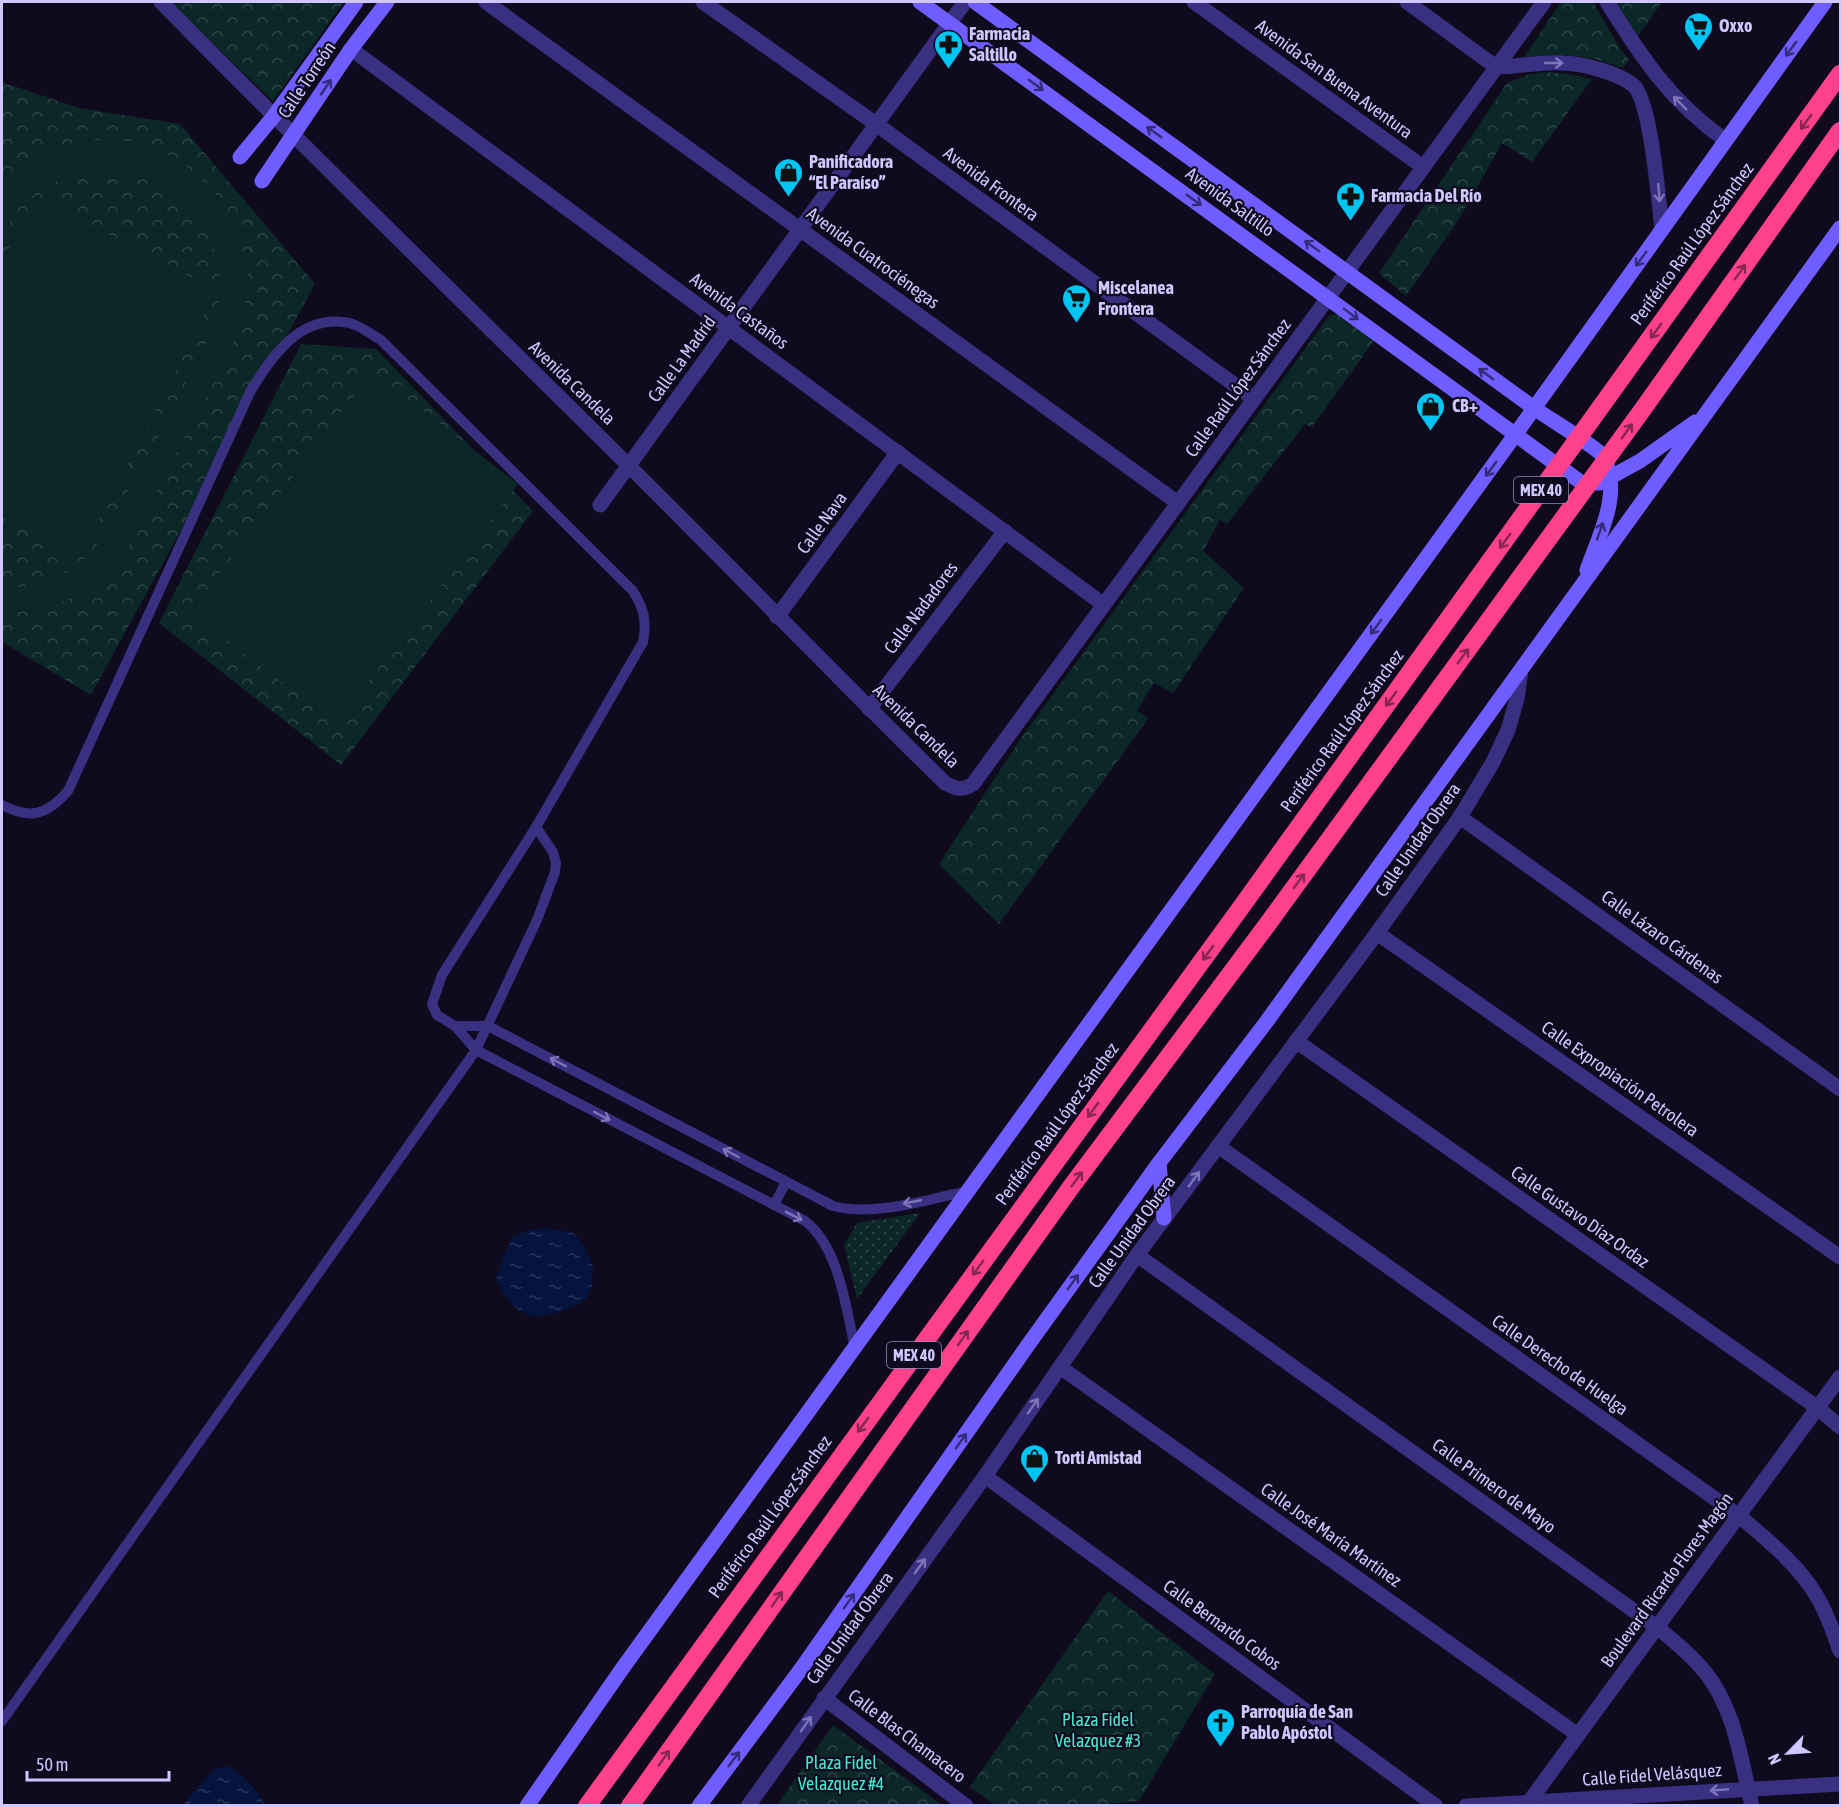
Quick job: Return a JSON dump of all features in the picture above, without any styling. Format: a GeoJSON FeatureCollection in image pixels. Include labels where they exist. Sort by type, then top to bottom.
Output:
{"type":"FeatureCollection","features":[{"type":"Feature","properties":{"kind":"highway","name":"Periférico Raúl López Sánchez"},"geometry":{"type":"LineString","coordinates":[[587,1806],[1242,906],[1840,74]]}},
{"type":"Feature","properties":{"kind":"highway","name":"MEX 40"},"geometry":{"type":"LineString","coordinates":[[630,1806],[1071,1187],[1264,929],[1643,409],[1840,130]]}},
{"type":"Feature","properties":{"kind":"highway"},"geometry":{"type":"LineString","coordinates":[[578,1806],[610,1772]]}},
{"type":"Feature","properties":{"kind":"main road","name":"Calle Torreón"},"geometry":{"type":"LineString","coordinates":[[240,157],[274,116],[356,2]]}},
{"type":"Feature","properties":{"kind":"main road","name":"Calle Torreón"},"geometry":{"type":"LineString","coordinates":[[262,181],[351,49],[387,2]]}},
{"type":"Feature","properties":{"kind":"main road","name":"Avenida Saltillo"},"geometry":{"type":"LineString","coordinates":[[920,2],[1515,435]]}},
{"type":"Feature","properties":{"kind":"main road","name":"Avenida Saltillo"},"geometry":{"type":"LineString","coordinates":[[975,2],[1534,408]]}},
{"type":"Feature","properties":{"kind":"main road"},"geometry":{"type":"LineString","coordinates":[[527,1806],[628,1660],[1515,435],[1825,2]]}},
{"type":"Feature","properties":{"kind":"main road"},"geometry":{"type":"LineString","coordinates":[[699,1806],[801,1669],[1022,1354],[1160,1163],[1268,1021],[1840,228]]}},
{"type":"Feature","properties":{"kind":"main road"},"geometry":{"type":"LineString","coordinates":[[1534,408],[1601,454],[1610,477],[1610,502],[1582,586]]}},
{"type":"Feature","properties":{"kind":"main road"},"geometry":{"type":"LineString","coordinates":[[1515,435],[1582,483],[1600,483],[1640,461],[1707,413]]}},
{"type":"Feature","properties":{"kind":"main road"},"geometry":{"type":"LineString","coordinates":[[1160,1163],[1164,1218]]}},
{"type":"Feature","properties":{"kind":"street","name":"Avenida Candela"},"geometry":{"type":"LineString","coordinates":[[161,2],[293,136],[629,466],[869,709],[945,783],[957,790]]}},
{"type":"Feature","properties":{"kind":"street","name":"Avenida Cuatrociénegas"},"geometry":{"type":"LineString","coordinates":[[486,2],[1178,503]]}},
{"type":"Feature","properties":{"kind":"street","name":"Avenida Frontera"},"geometry":{"type":"LineString","coordinates":[[704,2],[1254,399]]}},
{"type":"Feature","properties":{"kind":"street","name":"Calle La Madrid"},"geometry":{"type":"LineString","coordinates":[[600,505],[965,2]]}},
{"type":"Feature","properties":{"kind":"street","name":"Avenida San Buena Aventura"},"geometry":{"type":"LineString","coordinates":[[1194,2],[1423,167]]}},
{"type":"Feature","properties":{"kind":"street"},"geometry":{"type":"LineString","coordinates":[[1407,2],[1496,67],[1549,62],[1568,63],[1587,66],[1610,74],[1634,87],[1641,98],[1649,132],[1662,230]]}},
{"type":"Feature","properties":{"kind":"street","name":"Calle Raúl López Sánchez"},"geometry":{"type":"LineString","coordinates":[[957,790],[973,784],[1544,2]]}},
{"type":"Feature","properties":{"kind":"street"},"geometry":{"type":"LineString","coordinates":[[1607,2],[1659,81],[1692,114],[1725,140]]}},
{"type":"Feature","properties":{"kind":"street","name":"Avenida Castaños"},"geometry":{"type":"LineString","coordinates":[[351,49],[1104,605]]}},
{"type":"Feature","properties":{"kind":"street","name":"Calle Nava"},"geometry":{"type":"LineString","coordinates":[[777,617],[898,452]]}},
{"type":"Feature","properties":{"kind":"street","name":"Calle Nadadores"},"geometry":{"type":"LineString","coordinates":[[869,709],[1005,531]]}},
{"type":"Feature","properties":{"kind":"street","name":"Calle Unidad Obrera"},"geometry":{"type":"LineString","coordinates":[[748,1806],[985,1476],[1137,1255],[1377,933],[1460,817],[1493,762],[1508,730],[1514,711],[1521,670]]}},
{"type":"Feature","properties":{"kind":"street","name":"Calle Lázaro Cárdenas"},"geometry":{"type":"LineString","coordinates":[[1460,817],[1840,1089]]}},
{"type":"Feature","properties":{"kind":"street","name":"Calle Expropiación Petrolera"},"geometry":{"type":"LineString","coordinates":[[1377,933],[1840,1257]]}},
{"type":"Feature","properties":{"kind":"street","name":"Calle Gustavo Díaz Ordaz"},"geometry":{"type":"LineString","coordinates":[[1296,1041],[1818,1408],[1840,1427]]}},
{"type":"Feature","properties":{"kind":"street","name":"Calle Derecho de Huelga"},"geometry":{"type":"LineString","coordinates":[[1218,1146],[1738,1515],[1780,1551],[1806,1579],[1818,1597],[1840,1651]]}},
{"type":"Feature","properties":{"kind":"street","name":"Calle Primero de Mayo"},"geometry":{"type":"LineString","coordinates":[[1137,1255],[1658,1628],[1691,1655],[1706,1672],[1730,1716],[1752,1806]]}},
{"type":"Feature","properties":{"kind":"street","name":"Calle José María Martínez"},"geometry":{"type":"LineString","coordinates":[[1060,1367],[1578,1735]]}},
{"type":"Feature","properties":{"kind":"street","name":"Boulevard Ricardo Flores Magón"},"geometry":{"type":"LineString","coordinates":[[1527,1804],[1840,1377]]}},
{"type":"Feature","properties":{"kind":"street","name":"Calle Bernardo Cobos"},"geometry":{"type":"LineString","coordinates":[[985,1476],[1436,1806]]}},
{"type":"Feature","properties":{"kind":"street","name":"Calle Blas Chamacero"},"geometry":{"type":"LineString","coordinates":[[824,1698],[966,1806]]}},
{"type":"Feature","properties":{"kind":"street","name":"Calle Fidel Velásquez"},"geometry":{"type":"LineString","coordinates":[[1466,1806],[1840,1784]]}},
{"type":"Feature","properties":{"kind":"lane"},"geometry":{"type":"LineString","coordinates":[[2,805],[17,813],[32,814],[47,810],[68,791],[251,390],[269,363],[290,338],[321,323],[344,322],[360,327],[381,340],[633,591],[642,606],[645,617],[643,642],[536,827],[442,975],[432,1004],[437,1015],[455,1026],[476,1050],[805,1221],[820,1235],[837,1276],[855,1348]]}},
{"type":"Feature","properties":{"kind":"lane"},"geometry":{"type":"LineString","coordinates":[[2,1721],[476,1050],[537,920],[555,872],[553,852],[536,827]]}},
{"type":"Feature","properties":{"kind":"lane"},"geometry":{"type":"LineString","coordinates":[[455,1026],[488,1026],[833,1206],[861,1210],[878,1209],[969,1191]]}},
{"type":"Feature","properties":{"kind":"lane"},"geometry":{"type":"LineString","coordinates":[[774,1205],[786,1182]]}},
{"type":"Feature","properties":{"kind":"green space"},"geometry":{"type":"Polygon","coordinates":[[[169,2],[344,2],[273,101],[169,2]]]}},
{"type":"Feature","properties":{"kind":"green space"},"geometry":{"type":"Polygon","coordinates":[[[1561,2],[1593,2],[1629,60],[1623,68],[1596,59],[1568,55],[1524,57],[1561,2]]]}},
{"type":"Feature","properties":{"kind":"green space"},"geometry":{"type":"Polygon","coordinates":[[[1614,2],[1662,2],[1638,36],[1614,2]]]}},
{"type":"Feature","properties":{"kind":"green space"},"geometry":{"type":"Polygon","coordinates":[[[1544,72],[1592,79],[1532,162],[1502,143],[1459,219],[1406,296],[1379,273],[1507,83],[1527,75],[1544,72]]]}},
{"type":"Feature","properties":{"kind":"green space"},"geometry":{"type":"Polygon","coordinates":[[[2,82],[79,108],[180,124],[315,284],[91,695],[2,642],[2,82]]]}},
{"type":"Feature","properties":{"kind":"green space"},"geometry":{"type":"Polygon","coordinates":[[[82,140],[129,141],[175,157],[212,188],[238,229],[248,276],[243,324],[125,553],[93,587],[50,608],[2,614],[2,590],[44,584],[78,566],[104,537],[203,352],[218,316],[221,278],[211,240],[190,208],[159,184],[123,172],[85,171],[48,184],[18,207],[2,237],[2,181],[36,155],[82,140]]]}},
{"type":"Feature","properties":{"kind":"green space"},"geometry":{"type":"Polygon","coordinates":[[[36,197],[217,291],[79,557],[2,517],[2,263],[36,197]]]}},
{"type":"Feature","properties":{"kind":"green space"},"geometry":{"type":"Polygon","coordinates":[[[1338,313],[1375,339],[1312,427],[1305,424],[1227,524],[1220,520],[1203,551],[1244,588],[1173,693],[1154,683],[1137,710],[1148,719],[999,924],[939,864],[1019,741],[1329,316],[1338,313]]]}},
{"type":"Feature","properties":{"kind":"green space"},"geometry":{"type":"Polygon","coordinates":[[[301,344],[376,349],[533,511],[341,765],[159,623],[301,344]]]}},
{"type":"Feature","properties":{"kind":"green space"},"geometry":{"type":"Polygon","coordinates":[[[372,372],[518,484],[336,724],[190,612],[372,372]]]}},
{"type":"Feature","properties":{"kind":"green space"},"geometry":{"type":"Polygon","coordinates":[[[920,1213],[857,1299],[844,1245],[857,1223],[920,1213]]]}},
{"type":"Feature","properties":{"kind":"green space","name":"Plaza Fidel Velazquez #3"},"geometry":{"type":"Polygon","coordinates":[[[1108,1591],[1215,1674],[1139,1801],[1081,1806],[995,1805],[970,1787],[1108,1591]]]}},
{"type":"Feature","properties":{"kind":"green space","name":"Plaza Fidel Velazquez #4"},"geometry":{"type":"Polygon","coordinates":[[[833,1725],[942,1805],[777,1805],[833,1725]]]}},
{"type":"Feature","properties":{"kind":"water"},"geometry":{"type":"Polygon","coordinates":[[[548,1228],[573,1233],[584,1245],[593,1267],[592,1286],[585,1301],[570,1308],[554,1314],[529,1315],[514,1306],[496,1279],[512,1237],[530,1230],[548,1228]]]}},
{"type":"Feature","properties":{"kind":"water"},"geometry":{"type":"Polygon","coordinates":[[[227,1766],[249,1782],[265,1805],[183,1805],[213,1770],[227,1766]]]}},
{"type":"Feature","properties":{"kind":"place","name":"Oxxo"},"geometry":{"type":"Point","coordinates":[1698,52]}},
{"type":"Feature","properties":{"kind":"place","name":"Farmacia Saltillo"},"geometry":{"type":"Point","coordinates":[948,70]}},
{"type":"Feature","properties":{"kind":"place","name":"Panificadora “El Paraíso”"},"geometry":{"type":"Point","coordinates":[788,198]}},
{"type":"Feature","properties":{"kind":"place","name":"Farmacia Del Río"},"geometry":{"type":"Point","coordinates":[1350,222]}},
{"type":"Feature","properties":{"kind":"place","name":"Miscelanea Frontera"},"geometry":{"type":"Point","coordinates":[1077,324]}},
{"type":"Feature","properties":{"kind":"place","name":"CB+"},"geometry":{"type":"Point","coordinates":[1431,432]}},
{"type":"Feature","properties":{"kind":"place","name":"Torti Amistad"},"geometry":{"type":"Point","coordinates":[1034,1484]}},
{"type":"Feature","properties":{"kind":"place","name":"Parroquía de San Pablo Apóstol"},"geometry":{"type":"Point","coordinates":[1220,1748]}}]}
